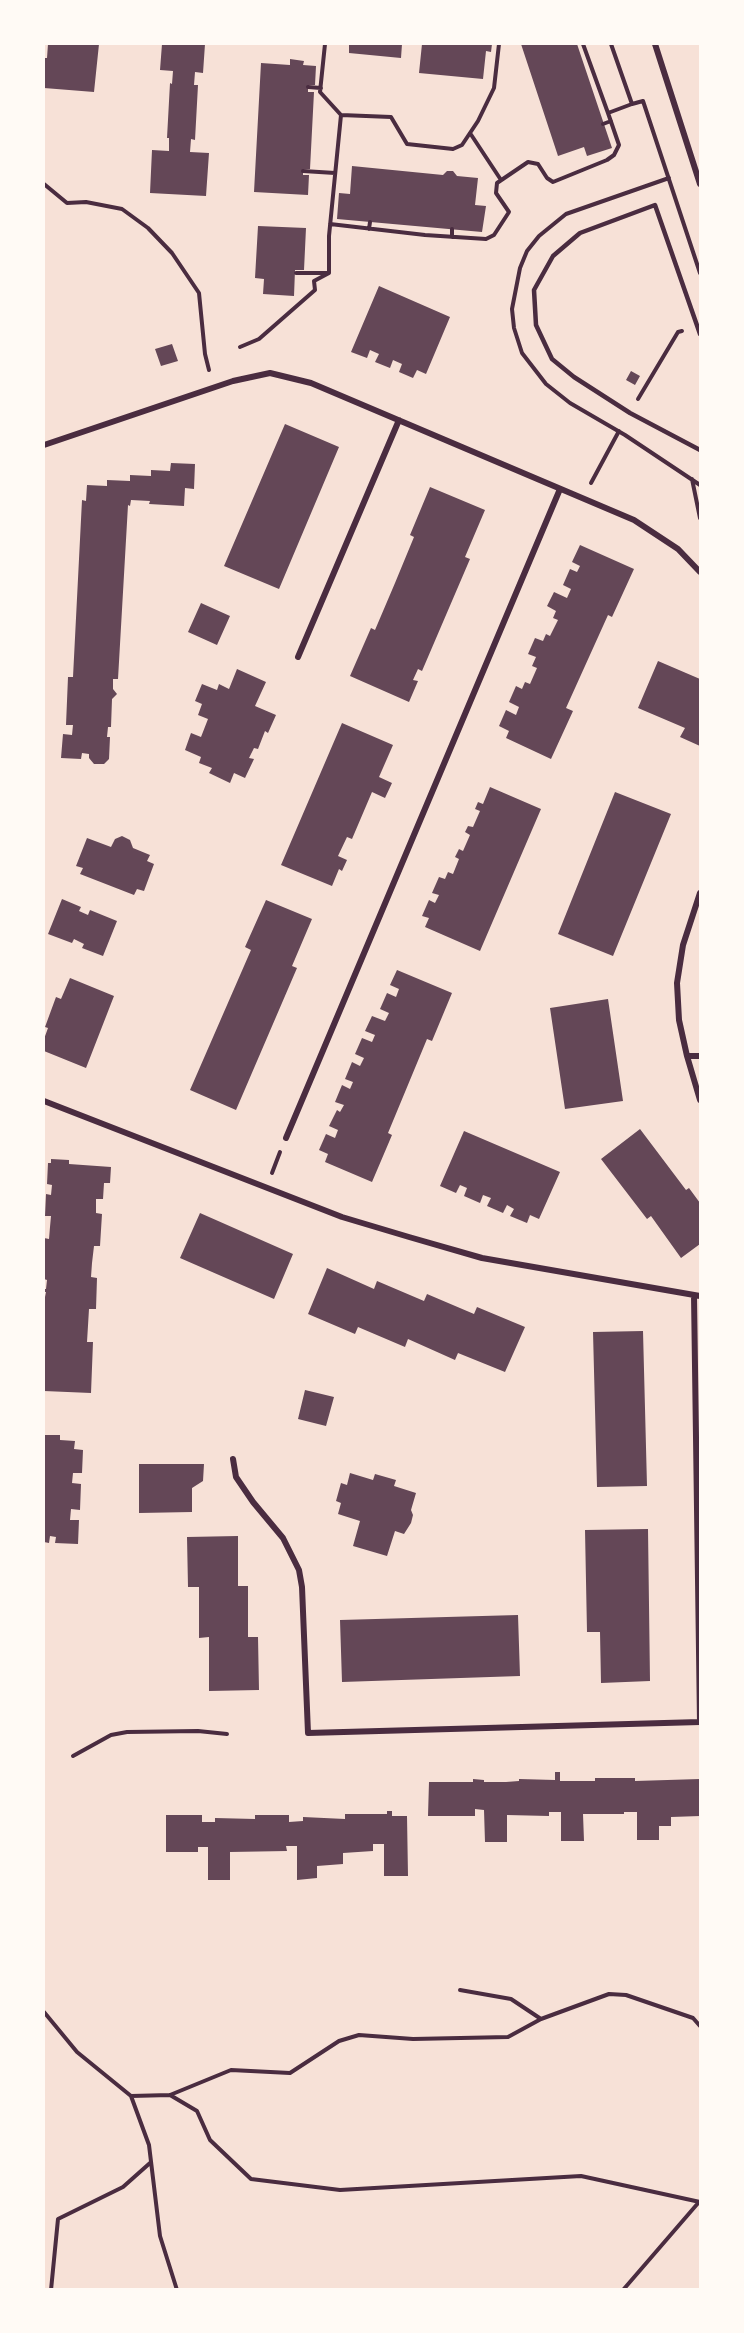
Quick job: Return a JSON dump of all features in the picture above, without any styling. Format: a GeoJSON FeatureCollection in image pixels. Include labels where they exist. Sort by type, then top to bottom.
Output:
{"type":"FeatureCollection","features":[{"type":"Feature","properties":{"kind":"street"},"geometry":{"type":"LineString","coordinates":[[655,44],[700,184]]}},
{"type":"Feature","properties":{"kind":"street"},"geometry":{"type":"LineString","coordinates":[[44,445],[233,381],[270,373],[311,383],[634,520],[678,549],[700,572]]}},
{"type":"Feature","properties":{"kind":"street"},"geometry":{"type":"LineString","coordinates":[[298,657],[399,420]]}},
{"type":"Feature","properties":{"kind":"street"},"geometry":{"type":"LineString","coordinates":[[286,1138],[560,489]]}},
{"type":"Feature","properties":{"kind":"street"},"geometry":{"type":"LineString","coordinates":[[700,893],[683,945],[677,983],[679,1020],[700,1100]]}},
{"type":"Feature","properties":{"kind":"street"},"geometry":{"type":"LineString","coordinates":[[687,1056],[700,1056]]}},
{"type":"Feature","properties":{"kind":"street"},"geometry":{"type":"LineString","coordinates":[[44,1101],[342,1217],[482,1258],[698,1296],[700,1722],[308,1733],[302,1587],[299,1570],[284,1538],[253,1502],[237,1477],[233,1459]]}},
{"type":"Feature","properties":{"kind":"lane"},"geometry":{"type":"LineString","coordinates":[[700,334],[655,205],[580,232],[554,256],[534,290],[536,324],[552,359],[574,377],[630,413],[700,450]]}},
{"type":"Feature","properties":{"kind":"path"},"geometry":{"type":"LineString","coordinates":[[325,44],[320,92],[341,115],[391,117],[407,144],[453,149],[462,145],[478,121],[494,88],[499,44]]}},
{"type":"Feature","properties":{"kind":"path"},"geometry":{"type":"LineString","coordinates":[[330,224],[486,239],[494,235],[509,212],[496,192],[497,183],[528,162],[538,164],[547,178],[553,182],[607,160],[614,155],[619,145],[583,44]]}},
{"type":"Feature","properties":{"kind":"path"},"geometry":{"type":"LineString","coordinates":[[611,44],[632,104]]}},
{"type":"Feature","properties":{"kind":"path"},"geometry":{"type":"LineString","coordinates":[[308,87],[321,88]]}},
{"type":"Feature","properties":{"kind":"path"},"geometry":{"type":"LineString","coordinates":[[608,113],[643,101],[700,273]]}},
{"type":"Feature","properties":{"kind":"path"},"geometry":{"type":"LineString","coordinates":[[329,273],[330,224],[341,115]]}},
{"type":"Feature","properties":{"kind":"path"},"geometry":{"type":"LineString","coordinates":[[603,124],[611,121]]}},
{"type":"Feature","properties":{"kind":"path"},"geometry":{"type":"LineString","coordinates":[[470,133],[501,180]]}},
{"type":"Feature","properties":{"kind":"path"},"geometry":{"type":"LineString","coordinates":[[303,171],[335,173]]}},
{"type":"Feature","properties":{"kind":"path"},"geometry":{"type":"LineString","coordinates":[[669,178],[566,214],[539,236],[527,251],[520,268],[512,309],[514,328],[522,353],[546,384],[570,403],[619,431],[700,485]]}},
{"type":"Feature","properties":{"kind":"path"},"geometry":{"type":"LineString","coordinates":[[44,184],[67,203],[86,202],[122,209],[148,228],[172,253],[199,293],[205,354],[214,388]]}},
{"type":"Feature","properties":{"kind":"path"},"geometry":{"type":"LineString","coordinates":[[369,229],[370,222]]}},
{"type":"Feature","properties":{"kind":"path"},"geometry":{"type":"LineString","coordinates":[[452,229],[452,237]]}},
{"type":"Feature","properties":{"kind":"path"},"geometry":{"type":"LineString","coordinates":[[296,273],[329,273]]}},
{"type":"Feature","properties":{"kind":"path"},"geometry":{"type":"LineString","coordinates":[[240,347],[259,339],[315,290],[314,282],[329,273]]}},
{"type":"Feature","properties":{"kind":"path"},"geometry":{"type":"LineString","coordinates":[[582,499],[619,431],[678,332]]}},
{"type":"Feature","properties":{"kind":"path"},"geometry":{"type":"LineString","coordinates":[[692,479],[700,518]]}},
{"type":"Feature","properties":{"kind":"path"},"geometry":{"type":"LineString","coordinates":[[266,1188],[286,1138]]}},
{"type":"Feature","properties":{"kind":"path"},"geometry":{"type":"LineString","coordinates":[[73,1756],[111,1735],[127,1732],[198,1731],[227,1734]]}},
{"type":"Feature","properties":{"kind":"path"},"geometry":{"type":"LineString","coordinates":[[460,1990],[511,1999],[541,2019]]}},
{"type":"Feature","properties":{"kind":"path"},"geometry":{"type":"LineString","coordinates":[[131,2096],[170,2095],[231,2070],[291,2073],[339,2041],[358,2035],[413,2039],[508,2037],[541,2019],[609,1994],[626,1995],[693,2018],[700,2026]]}},
{"type":"Feature","properties":{"kind":"path"},"geometry":{"type":"LineString","coordinates":[[44,2012],[77,2052],[131,2096],[148,2145],[159,2236],[177,2289]]}},
{"type":"Feature","properties":{"kind":"path"},"geometry":{"type":"LineString","coordinates":[[170,2095],[197,2111],[210,2140],[251,2178],[340,2190],[581,2176],[700,2202],[623,2289]]}},
{"type":"Feature","properties":{"kind":"path"},"geometry":{"type":"LineString","coordinates":[[51,2289],[58,2219],[123,2187],[151,2163]]}},
{"type":"Feature","properties":{"kind":"building"},"geometry":{"type":"Polygon","coordinates":[[[48,44],[99,44],[94,92],[44,88],[44,58],[47,58],[48,44]]]}},
{"type":"Feature","properties":{"kind":"building"},"geometry":{"type":"Polygon","coordinates":[[[162,44],[205,44],[203,73],[195,72],[194,85],[198,85],[195,140],[191,139],[190,152],[209,153],[206,196],[150,193],[152,150],[169,151],[169,138],[167,138],[170,83],[172,84],[173,71],[160,70],[162,44]]]}},
{"type":"Feature","properties":{"kind":"building"},"geometry":{"type":"Polygon","coordinates":[[[349,44],[402,44],[401,58],[349,53],[349,44]]]}},
{"type":"Feature","properties":{"kind":"building"},"geometry":{"type":"Polygon","coordinates":[[[422,44],[492,44],[491,52],[486,51],[483,79],[419,73],[422,44]]]}},
{"type":"Feature","properties":{"kind":"building"},"geometry":{"type":"Polygon","coordinates":[[[521,44],[577,44],[612,148],[587,156],[584,147],[558,156],[521,44]]]}},
{"type":"Feature","properties":{"kind":"building"},"geometry":{"type":"Polygon","coordinates":[[[290,59],[304,61],[303,65],[316,66],[315,85],[308,85],[308,92],[314,92],[310,169],[303,169],[303,175],[309,175],[308,195],[254,192],[261,63],[290,65],[290,59]]]}},
{"type":"Feature","properties":{"kind":"building"},"geometry":{"type":"Polygon","coordinates":[[[352,166],[443,175],[447,171],[453,171],[457,176],[478,178],[475,205],[486,206],[482,232],[337,219],[339,193],[350,194],[352,166]]]}},
{"type":"Feature","properties":{"kind":"building"},"geometry":{"type":"Polygon","coordinates":[[[258,226],[306,228],[304,270],[295,270],[294,296],[263,294],[264,279],[255,278],[258,226]]]}},
{"type":"Feature","properties":{"kind":"building"},"geometry":{"type":"Polygon","coordinates":[[[379,286],[450,317],[426,374],[417,370],[413,378],[399,372],[402,364],[393,360],[390,368],[375,362],[379,354],[370,350],[367,358],[351,352],[379,286]]]}},
{"type":"Feature","properties":{"kind":"building"},"geometry":{"type":"Polygon","coordinates":[[[172,344],[178,361],[161,366],[155,349],[172,344]]]}},
{"type":"Feature","properties":{"kind":"building"},"geometry":{"type":"Polygon","coordinates":[[[631,371],[640,376],[635,385],[626,380],[631,371]]]}},
{"type":"Feature","properties":{"kind":"building"},"geometry":{"type":"Polygon","coordinates":[[[285,424],[339,447],[279,589],[224,566],[285,424]]]}},
{"type":"Feature","properties":{"kind":"building"},"geometry":{"type":"Polygon","coordinates":[[[171,463],[195,464],[194,489],[185,488],[184,506],[149,504],[150,501],[131,500],[130,506],[128,505],[118,679],[113,679],[113,689],[117,694],[112,699],[111,727],[108,727],[107,737],[110,737],[109,759],[104,764],[94,764],[89,754],[82,753],[81,759],[61,758],[63,734],[72,735],[73,725],[66,725],[68,677],[73,677],[82,500],[86,501],[87,485],[107,486],[107,480],[130,481],[130,475],[151,476],[151,470],[170,471],[171,463]]]}},
{"type":"Feature","properties":{"kind":"building"},"geometry":{"type":"Polygon","coordinates":[[[430,487],[485,510],[465,557],[470,559],[422,671],[418,669],[413,680],[418,681],[409,702],[350,676],[371,628],[375,630],[395,583],[414,537],[410,535],[430,487]]]}},
{"type":"Feature","properties":{"kind":"building"},"geometry":{"type":"Polygon","coordinates":[[[580,545],[634,569],[612,617],[608,615],[566,708],[573,711],[551,759],[506,738],[509,731],[499,726],[506,710],[516,715],[519,707],[509,702],[516,686],[522,689],[525,682],[530,684],[537,668],[532,666],[536,657],[528,654],[535,638],[543,641],[546,634],[550,636],[558,620],[553,618],[556,611],[547,606],[554,592],[567,598],[571,589],[563,585],[570,569],[577,572],[580,566],[572,562],[580,545]]]}},
{"type":"Feature","properties":{"kind":"building"},"geometry":{"type":"Polygon","coordinates":[[[201,603],[230,616],[217,645],[188,632],[201,603]]]}},
{"type":"Feature","properties":{"kind":"building"},"geometry":{"type":"Polygon","coordinates":[[[658,661],[700,679],[700,746],[680,737],[685,728],[638,708],[658,661]]]}},
{"type":"Feature","properties":{"kind":"building"},"geometry":{"type":"Polygon","coordinates":[[[237,669],[266,682],[255,706],[276,715],[268,733],[265,731],[258,749],[254,748],[249,758],[254,759],[245,778],[234,773],[230,783],[209,773],[212,768],[199,763],[201,757],[185,750],[191,733],[201,737],[208,719],[198,715],[202,704],[195,701],[202,684],[217,690],[219,684],[229,689],[237,669]]]}},
{"type":"Feature","properties":{"kind":"building"},"geometry":{"type":"Polygon","coordinates":[[[342,723],[393,745],[379,777],[392,783],[385,798],[372,792],[352,839],[347,837],[338,856],[347,860],[342,871],[339,869],[332,886],[281,865],[342,723]]]}},
{"type":"Feature","properties":{"kind":"building"},"geometry":{"type":"Polygon","coordinates":[[[490,787],[541,809],[480,951],[425,927],[429,918],[422,916],[429,900],[435,903],[439,895],[432,893],[439,877],[445,879],[448,872],[453,874],[459,859],[455,857],[459,849],[463,851],[470,835],[465,832],[468,826],[473,827],[480,811],[475,809],[478,802],[483,804],[490,787]]]}},
{"type":"Feature","properties":{"kind":"building"},"geometry":{"type":"Polygon","coordinates":[[[615,792],[671,814],[613,956],[558,934],[615,792]]]}},
{"type":"Feature","properties":{"kind":"building"},"geometry":{"type":"Polygon","coordinates":[[[122,836],[130,840],[133,848],[150,855],[147,861],[154,864],[144,891],[137,889],[134,895],[80,874],[83,868],[76,866],[87,838],[111,847],[115,839],[122,836]]]}},
{"type":"Feature","properties":{"kind":"building"},"geometry":{"type":"Polygon","coordinates":[[[62,899],[81,907],[79,911],[88,915],[90,910],[117,921],[103,956],[82,948],[84,944],[74,939],[72,943],[48,934],[62,899]]]}},
{"type":"Feature","properties":{"kind":"building"},"geometry":{"type":"Polygon","coordinates":[[[266,900],[312,919],[292,966],[297,968],[236,1110],[190,1090],[251,950],[245,947],[266,900]]]}},
{"type":"Feature","properties":{"kind":"building"},"geometry":{"type":"Polygon","coordinates":[[[397,970],[452,993],[432,1041],[427,1039],[388,1133],[392,1135],[372,1182],[325,1162],[328,1154],[319,1150],[326,1134],[335,1138],[338,1130],[329,1126],[337,1110],[340,1112],[344,1105],[335,1102],[342,1085],[350,1089],[353,1082],[345,1079],[352,1062],[360,1066],[364,1058],[355,1054],[362,1038],[372,1042],[375,1035],[365,1031],[372,1016],[385,1021],[389,1013],[380,1009],[387,993],[396,997],[399,989],[390,985],[397,970]]]}},
{"type":"Feature","properties":{"kind":"building"},"geometry":{"type":"Polygon","coordinates":[[[70,978],[114,996],[86,1068],[44,1051],[44,1039],[48,1028],[45,1027],[56,997],[61,999],[70,978]]]}},
{"type":"Feature","properties":{"kind":"building"},"geometry":{"type":"Polygon","coordinates":[[[608,999],[623,1101],[565,1109],[550,1008],[608,999]]]}},
{"type":"Feature","properties":{"kind":"building"},"geometry":{"type":"Polygon","coordinates":[[[640,1129],[686,1190],[689,1188],[700,1203],[700,1244],[681,1258],[651,1216],[647,1219],[601,1159],[640,1129]]]}},
{"type":"Feature","properties":{"kind":"building"},"geometry":{"type":"Polygon","coordinates":[[[464,1131],[560,1172],[539,1219],[530,1215],[527,1223],[510,1216],[514,1209],[507,1205],[503,1213],[487,1206],[491,1198],[483,1195],[480,1203],[464,1196],[467,1188],[460,1185],[456,1193],[440,1186],[464,1131]]]}},
{"type":"Feature","properties":{"kind":"building"},"geometry":{"type":"Polygon","coordinates":[[[51,1159],[69,1160],[69,1164],[111,1167],[110,1183],[104,1183],[103,1199],[96,1199],[96,1213],[102,1214],[100,1246],[94,1246],[91,1277],[97,1278],[96,1309],[89,1309],[87,1342],[93,1342],[91,1393],[44,1391],[46,1292],[44,1289],[46,1289],[47,1280],[44,1279],[44,1238],[49,1239],[51,1216],[45,1216],[46,1194],[51,1195],[52,1185],[47,1184],[48,1163],[51,1163],[51,1159]]]}},
{"type":"Feature","properties":{"kind":"building"},"geometry":{"type":"Polygon","coordinates":[[[200,1213],[293,1254],[274,1299],[180,1258],[200,1213]]]}},
{"type":"Feature","properties":{"kind":"building"},"geometry":{"type":"Polygon","coordinates":[[[327,1268],[374,1289],[377,1281],[424,1301],[427,1294],[474,1314],[477,1307],[525,1327],[505,1372],[458,1353],[455,1360],[408,1339],[405,1347],[358,1327],[355,1334],[308,1314],[327,1268]]]}},
{"type":"Feature","properties":{"kind":"building"},"geometry":{"type":"Polygon","coordinates":[[[643,1331],[647,1486],[597,1487],[593,1332],[643,1331]]]}},
{"type":"Feature","properties":{"kind":"building"},"geometry":{"type":"Polygon","coordinates":[[[305,1390],[334,1397],[326,1426],[298,1419],[305,1390]]]}},
{"type":"Feature","properties":{"kind":"building"},"geometry":{"type":"Polygon","coordinates":[[[44,1435],[60,1435],[60,1440],[75,1441],[74,1449],[83,1450],[82,1473],[73,1473],[72,1483],[81,1484],[80,1510],[71,1509],[70,1520],[79,1520],[78,1544],[55,1543],[56,1537],[50,1536],[49,1543],[44,1542],[44,1435]]]}},
{"type":"Feature","properties":{"kind":"building"},"geometry":{"type":"Polygon","coordinates":[[[139,1464],[204,1464],[203,1481],[192,1488],[192,1512],[139,1513],[139,1464]]]}},
{"type":"Feature","properties":{"kind":"building"},"geometry":{"type":"Polygon","coordinates":[[[350,1473],[373,1480],[375,1474],[396,1480],[394,1486],[416,1493],[411,1510],[413,1515],[411,1523],[404,1534],[395,1531],[387,1556],[353,1546],[360,1521],[338,1514],[341,1503],[336,1501],[341,1483],[347,1485],[350,1473]]]}},
{"type":"Feature","properties":{"kind":"building"},"geometry":{"type":"Polygon","coordinates":[[[648,1529],[650,1681],[601,1683],[600,1632],[587,1632],[585,1530],[648,1529]]]}},
{"type":"Feature","properties":{"kind":"building"},"geometry":{"type":"Polygon","coordinates":[[[238,1536],[238,1586],[248,1586],[248,1637],[258,1637],[259,1690],[209,1691],[209,1637],[199,1638],[199,1587],[188,1587],[187,1537],[238,1536]]]}},
{"type":"Feature","properties":{"kind":"building"},"geometry":{"type":"Polygon","coordinates":[[[518,1615],[520,1676],[342,1682],[340,1620],[518,1615]]]}},
{"type":"Feature","properties":{"kind":"building"},"geometry":{"type":"Polygon","coordinates":[[[555,1772],[560,1772],[560,1781],[595,1781],[595,1778],[635,1778],[635,1781],[700,1779],[700,1816],[671,1817],[671,1826],[659,1826],[659,1840],[637,1840],[637,1812],[583,1814],[584,1841],[561,1841],[561,1812],[549,1812],[549,1816],[507,1815],[507,1842],[485,1842],[484,1810],[475,1809],[475,1816],[428,1816],[429,1782],[473,1782],[473,1779],[484,1780],[484,1782],[519,1781],[519,1779],[555,1780],[555,1772]]]}},
{"type":"Feature","properties":{"kind":"building"},"geometry":{"type":"Polygon","coordinates":[[[387,1811],[392,1811],[392,1816],[407,1816],[408,1876],[384,1876],[384,1844],[373,1844],[373,1851],[343,1853],[343,1864],[317,1866],[317,1878],[297,1880],[297,1846],[286,1846],[287,1851],[230,1852],[230,1880],[208,1880],[208,1847],[198,1847],[198,1852],[166,1852],[166,1815],[202,1815],[202,1822],[215,1822],[215,1818],[255,1819],[255,1815],[289,1815],[289,1822],[303,1821],[303,1817],[345,1819],[345,1814],[387,1814],[387,1811]]]}}]}
